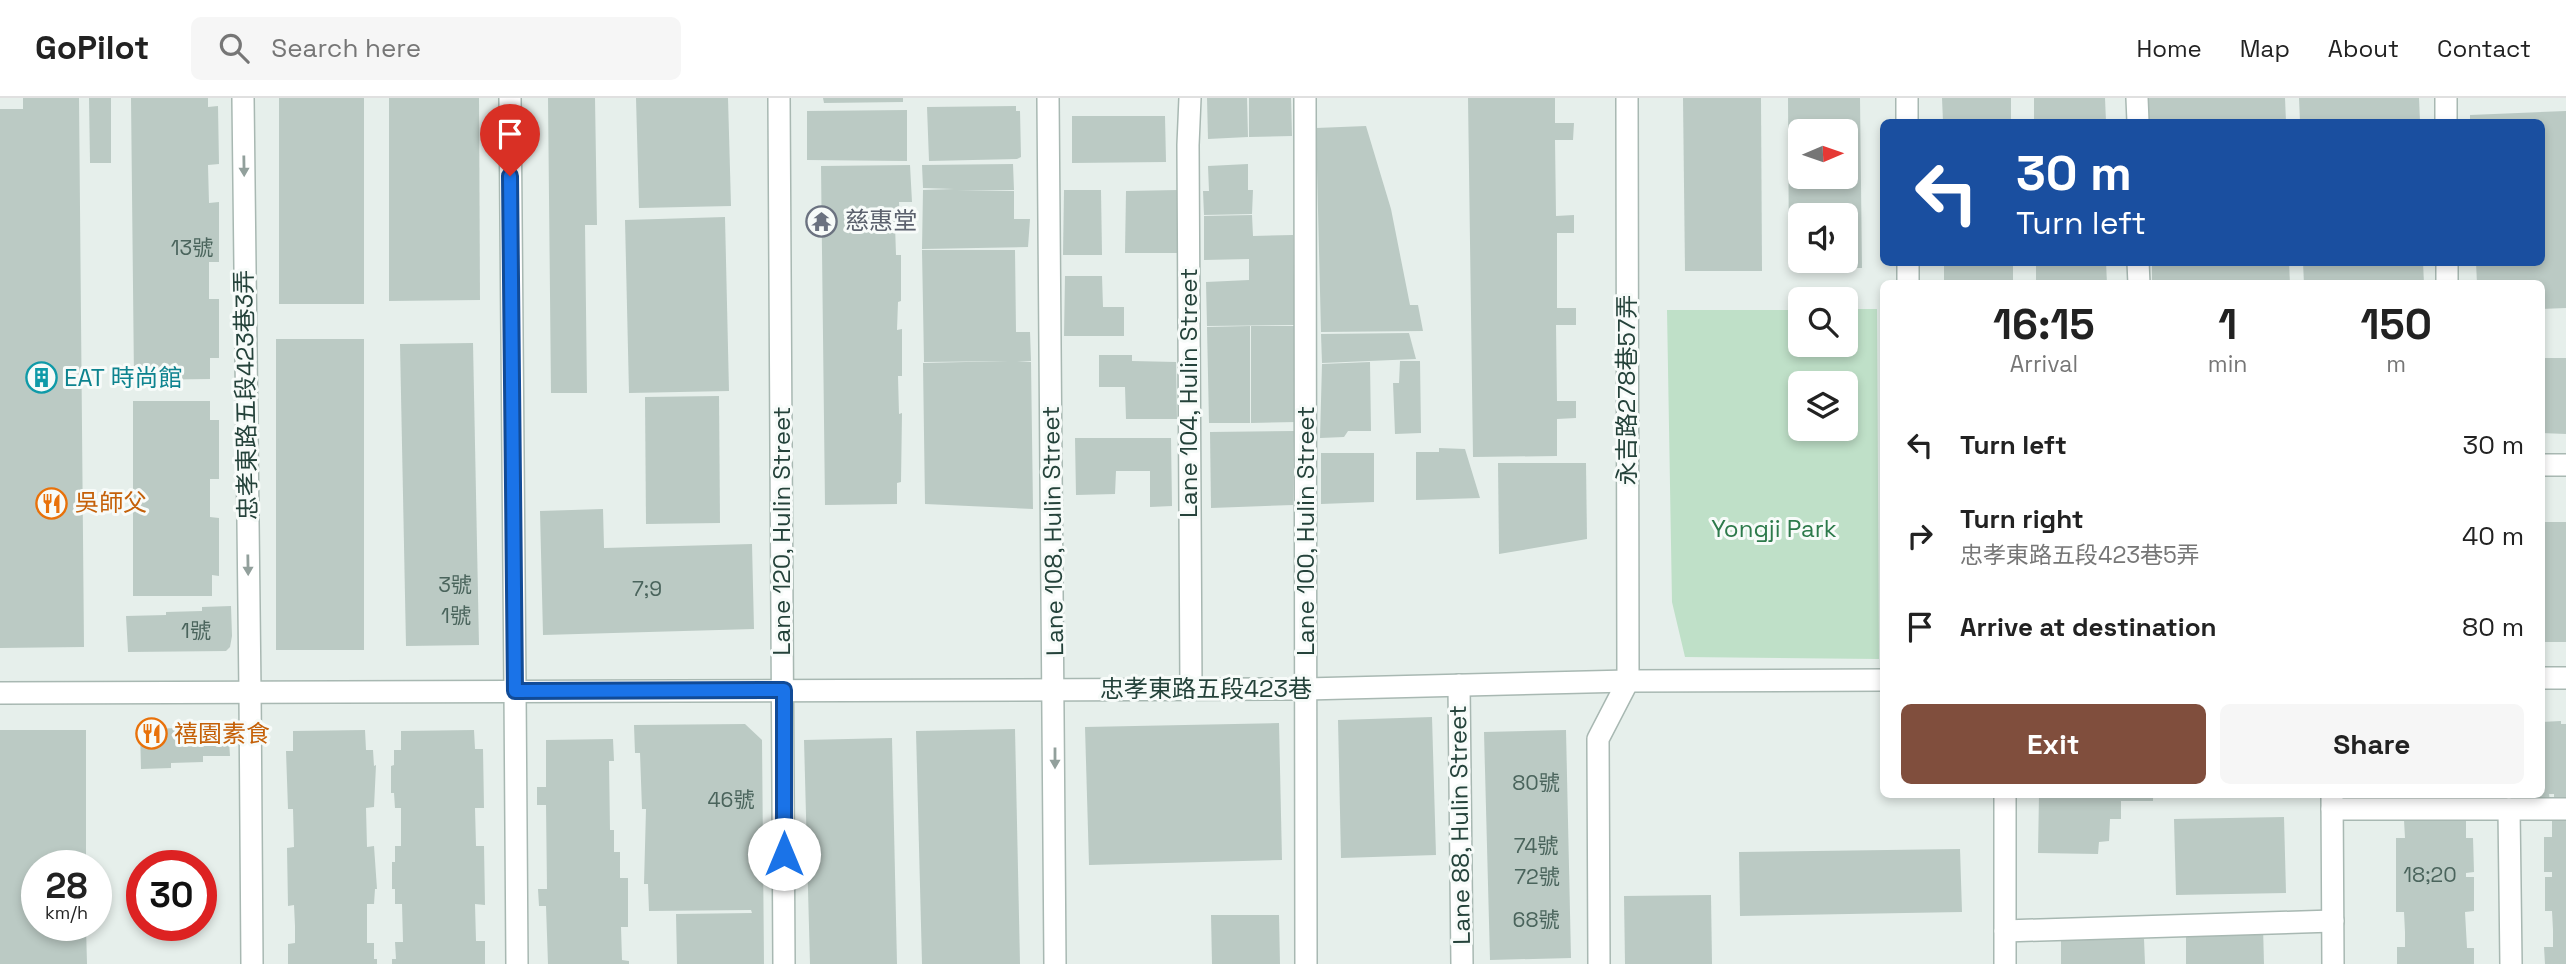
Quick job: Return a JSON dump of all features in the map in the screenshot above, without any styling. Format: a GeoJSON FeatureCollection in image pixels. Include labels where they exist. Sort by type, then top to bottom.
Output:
{"type":"FeatureCollection","features":[{"type":"Feature","properties":{"kind":"street","name":"忠孝東路五段423巷3弄"},"geometry":{"type":"LineString","coordinates":[[243,98],[252,964]]}},
{"type":"Feature","properties":{"kind":"street"},"geometry":{"type":"LineString","coordinates":[[510,98],[517,964]]}},
{"type":"Feature","properties":{"kind":"street","name":"Lane 120, Hulin Street"},"geometry":{"type":"LineString","coordinates":[[779,98],[784,964]]}},
{"type":"Feature","properties":{"kind":"street","name":"Lane 108, Hulin Street"},"geometry":{"type":"LineString","coordinates":[[1048,98],[1055,964]]}},
{"type":"Feature","properties":{"kind":"street","name":"Lane 104, Hulin Street"},"geometry":{"type":"LineString","coordinates":[[1190,98],[1188,159],[1191,689]]}},
{"type":"Feature","properties":{"kind":"street","name":"Lane 100, Hulin Street"},"geometry":{"type":"LineString","coordinates":[[1305,98],[1306,964]]}},
{"type":"Feature","properties":{"kind":"street","name":"永吉路278巷57弄"},"geometry":{"type":"LineString","coordinates":[[1627,98],[1628,681]]}},
{"type":"Feature","properties":{"kind":"street"},"geometry":{"type":"LineString","coordinates":[[1907,98],[1907,119]]}},
{"type":"Feature","properties":{"kind":"street"},"geometry":{"type":"LineString","coordinates":[[2137,98],[2138,119]]}},
{"type":"Feature","properties":{"kind":"street"},"geometry":{"type":"LineString","coordinates":[[2446,98],[2446,119]]}},
{"type":"Feature","properties":{"kind":"street"},"geometry":{"type":"LineString","coordinates":[[2545,466],[2566,465]]}},
{"type":"Feature","properties":{"kind":"street"},"geometry":{"type":"LineString","coordinates":[[2545,678],[2566,678]]}},
{"type":"Feature","properties":{"kind":"street","name":"忠孝東路五段423巷"},"geometry":{"type":"LineString","coordinates":[[0,694],[1306,689],[1628,681],[1880,680]]}},
{"type":"Feature","properties":{"kind":"street"},"geometry":{"type":"LineString","coordinates":[[1598,964],[1598,739],[1628,681]]}},
{"type":"Feature","properties":{"kind":"street","name":"Lane 88, Hulin Street"},"geometry":{"type":"LineString","coordinates":[[1459,685],[1462,964]]}},
{"type":"Feature","properties":{"kind":"street"},"geometry":{"type":"LineString","coordinates":[[2005,798],[2005,964]]}},
{"type":"Feature","properties":{"kind":"street"},"geometry":{"type":"LineString","coordinates":[[2333,964],[2332,802],[2566,808]]}},
{"type":"Feature","properties":{"kind":"street"},"geometry":{"type":"LineString","coordinates":[[2509,808],[2511,964]]}},
{"type":"Feature","properties":{"kind":"street"},"geometry":{"type":"LineString","coordinates":[[2005,931],[2333,921]]}},
{"type":"Feature","properties":{"kind":"green space","name":"Yongji Park"},"geometry":{"type":"Polygon","coordinates":[[[1858,309],[1877,309],[1879,659],[1685,657],[1672,602],[1667,310],[1788,310],[1788,357],[1858,357],[1858,309]]]}},
{"type":"Feature","properties":{"kind":"building","name":"EAT 時尚館"},"geometry":{"type":"Polygon","coordinates":[[[23,98],[79,98],[84,647],[0,648],[0,109],[23,109],[23,98]]]}},
{"type":"Feature","properties":{"kind":"building"},"geometry":{"type":"Polygon","coordinates":[[[89,98],[111,98],[111,163],[90,163],[89,98]]]}},
{"type":"Feature","properties":{"kind":"building"},"geometry":{"type":"Polygon","coordinates":[[[131,98],[208,98],[208,107],[218,106],[219,164],[208,165],[209,203],[219,202],[219,262],[209,262],[209,299],[219,299],[219,358],[210,358],[210,379],[134,380],[131,98]]]}},
{"type":"Feature","properties":{"kind":"building"},"geometry":{"type":"Polygon","coordinates":[[[279,98],[364,98],[364,304],[279,304],[279,98]]]}},
{"type":"Feature","properties":{"kind":"building"},"geometry":{"type":"Polygon","coordinates":[[[389,98],[479,98],[480,300],[389,301],[389,98]]]}},
{"type":"Feature","properties":{"kind":"building"},"geometry":{"type":"Polygon","coordinates":[[[548,98],[595,98],[597,225],[585,225],[587,393],[551,393],[548,98]]]}},
{"type":"Feature","properties":{"kind":"building"},"geometry":{"type":"Polygon","coordinates":[[[636,98],[728,98],[731,206],[639,208],[636,98]]]}},
{"type":"Feature","properties":{"kind":"building"},"geometry":{"type":"Polygon","coordinates":[[[823,98],[903,98],[903,102],[824,103],[823,98]]]}},
{"type":"Feature","properties":{"kind":"building"},"geometry":{"type":"Polygon","coordinates":[[[1207,98],[1247,98],[1248,137],[1208,139],[1207,98]]]}},
{"type":"Feature","properties":{"kind":"building"},"geometry":{"type":"Polygon","coordinates":[[[1249,98],[1291,98],[1292,136],[1249,137],[1249,98]]]}},
{"type":"Feature","properties":{"kind":"building"},"geometry":{"type":"Polygon","coordinates":[[[1468,98],[1555,98],[1555,123],[1574,123],[1573,140],[1555,140],[1556,216],[1574,215],[1574,233],[1557,233],[1557,308],[1576,308],[1576,325],[1556,325],[1557,401],[1576,401],[1576,418],[1557,419],[1557,456],[1473,457],[1468,98]]]}},
{"type":"Feature","properties":{"kind":"building"},"geometry":{"type":"Polygon","coordinates":[[[1683,98],[1761,98],[1762,271],[1685,271],[1683,98]]]}},
{"type":"Feature","properties":{"kind":"building"},"geometry":{"type":"Polygon","coordinates":[[[1788,98],[1860,98],[1862,268],[1858,268],[1858,203],[1789,203],[1789,189],[1858,189],[1858,119],[1788,119],[1788,98]]]}},
{"type":"Feature","properties":{"kind":"building"},"geometry":{"type":"Polygon","coordinates":[[[1942,98],[2011,98],[2011,119],[1943,119],[1942,98]]]}},
{"type":"Feature","properties":{"kind":"building"},"geometry":{"type":"Polygon","coordinates":[[[2034,98],[2105,98],[2106,119],[2034,119],[2034,98]]]}},
{"type":"Feature","properties":{"kind":"building"},"geometry":{"type":"Polygon","coordinates":[[[2148,98],[2285,98],[2286,119],[2148,119],[2148,98]]]}},
{"type":"Feature","properties":{"kind":"building"},"geometry":{"type":"Polygon","coordinates":[[[2299,98],[2419,98],[2420,119],[2300,119],[2299,98]]]}},
{"type":"Feature","properties":{"kind":"building"},"geometry":{"type":"Polygon","coordinates":[[[1016,106],[1016,111],[1020,111],[1021,157],[929,161],[927,107],[1016,106]]]}},
{"type":"Feature","properties":{"kind":"building"},"geometry":{"type":"Polygon","coordinates":[[[907,110],[907,161],[807,160],[807,111],[907,110]]]}},
{"type":"Feature","properties":{"kind":"building"},"geometry":{"type":"Polygon","coordinates":[[[2566,111],[2566,308],[2545,309],[2545,280],[2477,280],[2476,266],[2545,266],[2545,119],[2470,119],[2470,115],[2566,111]]]}},
{"type":"Feature","properties":{"kind":"building"},"geometry":{"type":"Polygon","coordinates":[[[1072,116],[1165,116],[1166,162],[1072,163],[1072,116]]]}},
{"type":"Feature","properties":{"kind":"building"},"geometry":{"type":"Polygon","coordinates":[[[1366,126],[1391,209],[1410,305],[1418,305],[1423,331],[1321,332],[1316,128],[1366,126]]]}},
{"type":"Feature","properties":{"kind":"building"},"geometry":{"type":"Polygon","coordinates":[[[1013,164],[1014,190],[957,190],[1014,191],[1014,219],[1030,219],[1028,247],[922,249],[923,190],[954,189],[923,188],[922,165],[1013,164]]]}},
{"type":"Feature","properties":{"kind":"building"},"geometry":{"type":"Polygon","coordinates":[[[1248,164],[1248,190],[1253,190],[1252,214],[1204,215],[1203,191],[1209,191],[1208,166],[1248,164]]]}},
{"type":"Feature","properties":{"kind":"building"},"geometry":{"type":"Polygon","coordinates":[[[910,165],[912,202],[899,202],[900,223],[895,225],[896,255],[901,255],[901,301],[898,302],[897,330],[902,329],[902,376],[898,376],[899,414],[902,413],[901,482],[897,483],[897,504],[825,505],[821,166],[910,165]]]}},
{"type":"Feature","properties":{"kind":"building"},"geometry":{"type":"Polygon","coordinates":[[[1064,190],[1101,190],[1102,255],[1063,255],[1064,190]]]}},
{"type":"Feature","properties":{"kind":"building"},"geometry":{"type":"Polygon","coordinates":[[[1178,190],[1177,253],[1125,253],[1126,191],[1178,190]]]}},
{"type":"Feature","properties":{"kind":"building"},"geometry":{"type":"Polygon","coordinates":[[[1252,215],[1253,236],[1293,235],[1295,325],[1207,326],[1206,282],[1249,280],[1249,259],[1204,260],[1204,216],[1252,215]]]}},
{"type":"Feature","properties":{"kind":"building"},"geometry":{"type":"Polygon","coordinates":[[[725,217],[729,391],[629,393],[625,220],[725,217]]]}},
{"type":"Feature","properties":{"kind":"building"},"geometry":{"type":"Polygon","coordinates":[[[922,250],[1015,250],[1016,332],[1030,332],[1031,361],[1017,361],[1031,362],[1033,509],[925,504],[923,363],[1008,361],[924,362],[922,250]]]}},
{"type":"Feature","properties":{"kind":"building"},"geometry":{"type":"Polygon","coordinates":[[[1944,266],[2013,266],[2013,280],[1944,280],[1944,266]]]}},
{"type":"Feature","properties":{"kind":"building"},"geometry":{"type":"Polygon","coordinates":[[[2036,266],[2106,266],[2107,280],[2036,280],[2036,266]]]}},
{"type":"Feature","properties":{"kind":"building"},"geometry":{"type":"Polygon","coordinates":[[[2152,266],[2289,266],[2290,280],[2152,280],[2152,266]]]}},
{"type":"Feature","properties":{"kind":"building"},"geometry":{"type":"Polygon","coordinates":[[[2303,266],[2423,266],[2424,280],[2304,280],[2303,266]]]}},
{"type":"Feature","properties":{"kind":"building"},"geometry":{"type":"Polygon","coordinates":[[[1065,276],[1102,276],[1103,307],[1124,307],[1124,336],[1064,336],[1065,276]]]}},
{"type":"Feature","properties":{"kind":"building"},"geometry":{"type":"Polygon","coordinates":[[[1250,326],[1250,423],[1209,423],[1207,327],[1250,326]]]}},
{"type":"Feature","properties":{"kind":"building"},"geometry":{"type":"Polygon","coordinates":[[[1251,326],[1295,326],[1297,422],[1251,423],[1251,326]]]}},
{"type":"Feature","properties":{"kind":"building"},"geometry":{"type":"Polygon","coordinates":[[[1409,333],[1416,359],[1322,363],[1321,334],[1409,333]]]}},
{"type":"Feature","properties":{"kind":"building"},"geometry":{"type":"Polygon","coordinates":[[[276,339],[364,339],[364,650],[276,650],[276,339]]]}},
{"type":"Feature","properties":{"kind":"building"},"geometry":{"type":"Polygon","coordinates":[[[473,343],[479,645],[406,646],[400,344],[473,343]]]}},
{"type":"Feature","properties":{"kind":"building"},"geometry":{"type":"Polygon","coordinates":[[[1099,355],[1132,355],[1132,361],[1176,362],[1177,419],[1126,419],[1125,387],[1099,387],[1099,355]]]}},
{"type":"Feature","properties":{"kind":"building"},"geometry":{"type":"Polygon","coordinates":[[[2545,358],[2566,358],[2566,434],[2545,433],[2545,358]]]}},
{"type":"Feature","properties":{"kind":"building"},"geometry":{"type":"Polygon","coordinates":[[[1400,361],[1420,361],[1421,433],[1395,434],[1393,383],[1399,383],[1400,361]]]}},
{"type":"Feature","properties":{"kind":"building"},"geometry":{"type":"Polygon","coordinates":[[[1370,362],[1371,431],[1348,431],[1344,437],[1320,438],[1322,364],[1370,362]]]}},
{"type":"Feature","properties":{"kind":"building"},"geometry":{"type":"Polygon","coordinates":[[[719,396],[720,523],[646,524],[645,397],[719,396]]]}},
{"type":"Feature","properties":{"kind":"building"},"geometry":{"type":"Polygon","coordinates":[[[133,401],[210,401],[210,420],[219,420],[219,479],[210,479],[210,517],[219,518],[219,576],[212,575],[212,596],[133,596],[133,401]]]}},
{"type":"Feature","properties":{"kind":"building"},"geometry":{"type":"Polygon","coordinates":[[[1294,431],[1293,505],[1211,508],[1210,432],[1294,431]]]}},
{"type":"Feature","properties":{"kind":"building"},"geometry":{"type":"Polygon","coordinates":[[[1075,438],[1171,438],[1172,506],[1150,507],[1150,471],[1116,471],[1115,494],[1076,495],[1075,438]]]}},
{"type":"Feature","properties":{"kind":"building"},"geometry":{"type":"Polygon","coordinates":[[[1439,448],[1465,449],[1480,498],[1416,500],[1416,452],[1439,452],[1439,448]]]}},
{"type":"Feature","properties":{"kind":"building"},"geometry":{"type":"Polygon","coordinates":[[[1321,453],[1374,453],[1374,502],[1321,504],[1321,453]]]}},
{"type":"Feature","properties":{"kind":"building"},"geometry":{"type":"Polygon","coordinates":[[[1498,463],[1586,463],[1587,539],[1499,554],[1498,463]]]}},
{"type":"Feature","properties":{"kind":"building"},"geometry":{"type":"Polygon","coordinates":[[[603,509],[604,548],[752,544],[754,629],[543,635],[540,511],[603,509]]]}},
{"type":"Feature","properties":{"kind":"building"},"geometry":{"type":"Polygon","coordinates":[[[2545,522],[2566,522],[2566,642],[2545,642],[2545,522]]]}},
{"type":"Feature","properties":{"kind":"building"},"geometry":{"type":"Polygon","coordinates":[[[231,606],[232,636],[230,647],[226,651],[128,652],[126,616],[166,615],[166,612],[202,611],[202,607],[231,606]]]}},
{"type":"Feature","properties":{"kind":"building"},"geometry":{"type":"Polygon","coordinates":[[[1432,717],[1436,855],[1341,858],[1338,720],[1432,717]]]}},
{"type":"Feature","properties":{"kind":"building"},"geometry":{"type":"Polygon","coordinates":[[[2561,721],[2561,724],[2566,724],[2566,802],[2554,802],[2554,794],[2549,794],[2550,801],[2515,802],[2515,798],[2545,798],[2545,722],[2561,721]]]}},
{"type":"Feature","properties":{"kind":"building"},"geometry":{"type":"Polygon","coordinates":[[[1279,723],[1282,860],[1089,865],[1085,727],[1279,723]]]}},
{"type":"Feature","properties":{"kind":"building"},"geometry":{"type":"Polygon","coordinates":[[[745,724],[762,740],[764,964],[677,964],[676,914],[752,913],[751,910],[649,911],[648,884],[644,884],[646,809],[642,809],[640,753],[635,753],[634,725],[745,724]]]}},
{"type":"Feature","properties":{"kind":"building"},"geometry":{"type":"Polygon","coordinates":[[[224,727],[224,741],[229,741],[230,756],[203,756],[203,762],[171,763],[171,768],[141,769],[140,729],[224,727]]]}},
{"type":"Feature","properties":{"kind":"building"},"geometry":{"type":"Polygon","coordinates":[[[1015,729],[1020,964],[922,964],[916,731],[1015,729]]]}},
{"type":"Feature","properties":{"kind":"building"},"geometry":{"type":"Polygon","coordinates":[[[0,730],[86,730],[86,850],[21,850],[21,941],[86,941],[87,964],[0,964],[0,730]]]}},
{"type":"Feature","properties":{"kind":"building"},"geometry":{"type":"Polygon","coordinates":[[[365,730],[366,750],[373,750],[374,766],[376,765],[374,807],[366,808],[367,847],[374,846],[377,889],[374,904],[367,904],[367,943],[374,943],[374,959],[377,959],[377,964],[288,964],[288,944],[295,943],[295,926],[294,905],[288,906],[287,848],[294,847],[293,809],[288,809],[286,751],[293,751],[293,731],[365,730]]]}},
{"type":"Feature","properties":{"kind":"building"},"geometry":{"type":"Polygon","coordinates":[[[474,730],[475,749],[483,749],[484,808],[475,808],[476,846],[484,846],[485,905],[475,904],[476,941],[485,941],[485,964],[392,964],[392,959],[396,959],[395,942],[403,942],[402,904],[395,904],[395,889],[392,889],[395,846],[401,846],[401,808],[395,808],[394,793],[391,793],[394,750],[401,750],[401,731],[474,730]]]}},
{"type":"Feature","properties":{"kind":"building"},"geometry":{"type":"Polygon","coordinates":[[[1566,730],[1571,958],[1490,960],[1484,732],[1566,730]]]}},
{"type":"Feature","properties":{"kind":"building"},"geometry":{"type":"Polygon","coordinates":[[[892,738],[897,964],[810,964],[804,740],[892,738]]]}},
{"type":"Feature","properties":{"kind":"building"},"geometry":{"type":"Polygon","coordinates":[[[613,739],[614,761],[609,761],[610,830],[614,830],[614,852],[620,852],[620,878],[628,878],[628,927],[621,927],[622,960],[629,961],[629,964],[548,964],[546,906],[539,906],[538,889],[547,889],[546,805],[537,805],[537,787],[546,787],[546,740],[613,739]]]}},
{"type":"Feature","properties":{"kind":"building"},"geometry":{"type":"Polygon","coordinates":[[[2039,798],[2153,798],[2153,801],[2121,801],[2121,819],[2110,819],[2109,841],[2099,842],[2098,854],[2038,853],[2039,798]]]}},
{"type":"Feature","properties":{"kind":"building"},"geometry":{"type":"Polygon","coordinates":[[[2406,798],[2441,798],[2441,801],[2406,801],[2406,798]]]}},
{"type":"Feature","properties":{"kind":"building"},"geometry":{"type":"Polygon","coordinates":[[[2446,798],[2479,798],[2479,801],[2446,801],[2446,798]]]}},
{"type":"Feature","properties":{"kind":"building"},"geometry":{"type":"Polygon","coordinates":[[[2284,817],[2286,893],[2176,895],[2174,819],[2284,817]]]}},
{"type":"Feature","properties":{"kind":"building"},"geometry":{"type":"Polygon","coordinates":[[[2466,819],[2466,838],[2473,838],[2474,872],[2466,873],[2466,877],[2474,877],[2474,911],[2465,912],[2467,948],[2474,948],[2474,964],[2397,964],[2397,947],[2405,947],[2404,912],[2396,912],[2396,838],[2405,838],[2404,820],[2466,819]]]}},
{"type":"Feature","properties":{"kind":"building"},"geometry":{"type":"Polygon","coordinates":[[[2566,819],[2566,964],[2545,964],[2544,947],[2553,947],[2553,930],[2552,911],[2545,911],[2545,877],[2552,877],[2552,872],[2544,872],[2544,837],[2552,837],[2552,820],[2566,819]]]}},
{"type":"Feature","properties":{"kind":"building"},"geometry":{"type":"Polygon","coordinates":[[[1960,849],[1962,912],[1740,916],[1739,852],[1960,849]]]}},
{"type":"Feature","properties":{"kind":"building"},"geometry":{"type":"Polygon","coordinates":[[[1711,895],[1712,964],[1625,964],[1624,896],[1711,895]]]}},
{"type":"Feature","properties":{"kind":"building"},"geometry":{"type":"Polygon","coordinates":[[[1211,915],[1279,915],[1280,964],[1212,964],[1211,915]]]}},
{"type":"Feature","properties":{"kind":"building"},"geometry":{"type":"Polygon","coordinates":[[[2263,926],[2264,964],[2186,964],[2186,927],[2263,926]]]}},
{"type":"Feature","properties":{"kind":"building"},"geometry":{"type":"Polygon","coordinates":[[[2144,939],[2145,964],[2061,964],[2061,940],[2144,939]]]}},
{"type":"Feature","properties":{"kind":"place","name":"慈惠堂"},"geometry":{"type":"Point","coordinates":[822,221]}},
{"type":"Feature","properties":{"kind":"place","name":"EAT 時尚館"},"geometry":{"type":"Point","coordinates":[41,378]}},
{"type":"Feature","properties":{"kind":"place","name":"吳師父"},"geometry":{"type":"Point","coordinates":[52,503]}},
{"type":"Feature","properties":{"kind":"place","name":"禧園素食"},"geometry":{"type":"Point","coordinates":[151,734]}},
{"type":"Feature","properties":{"kind":"route"},"geometry":{"type":"LineString","coordinates":[[510,176],[515,691],[784,690],[784,854]]}}]}
